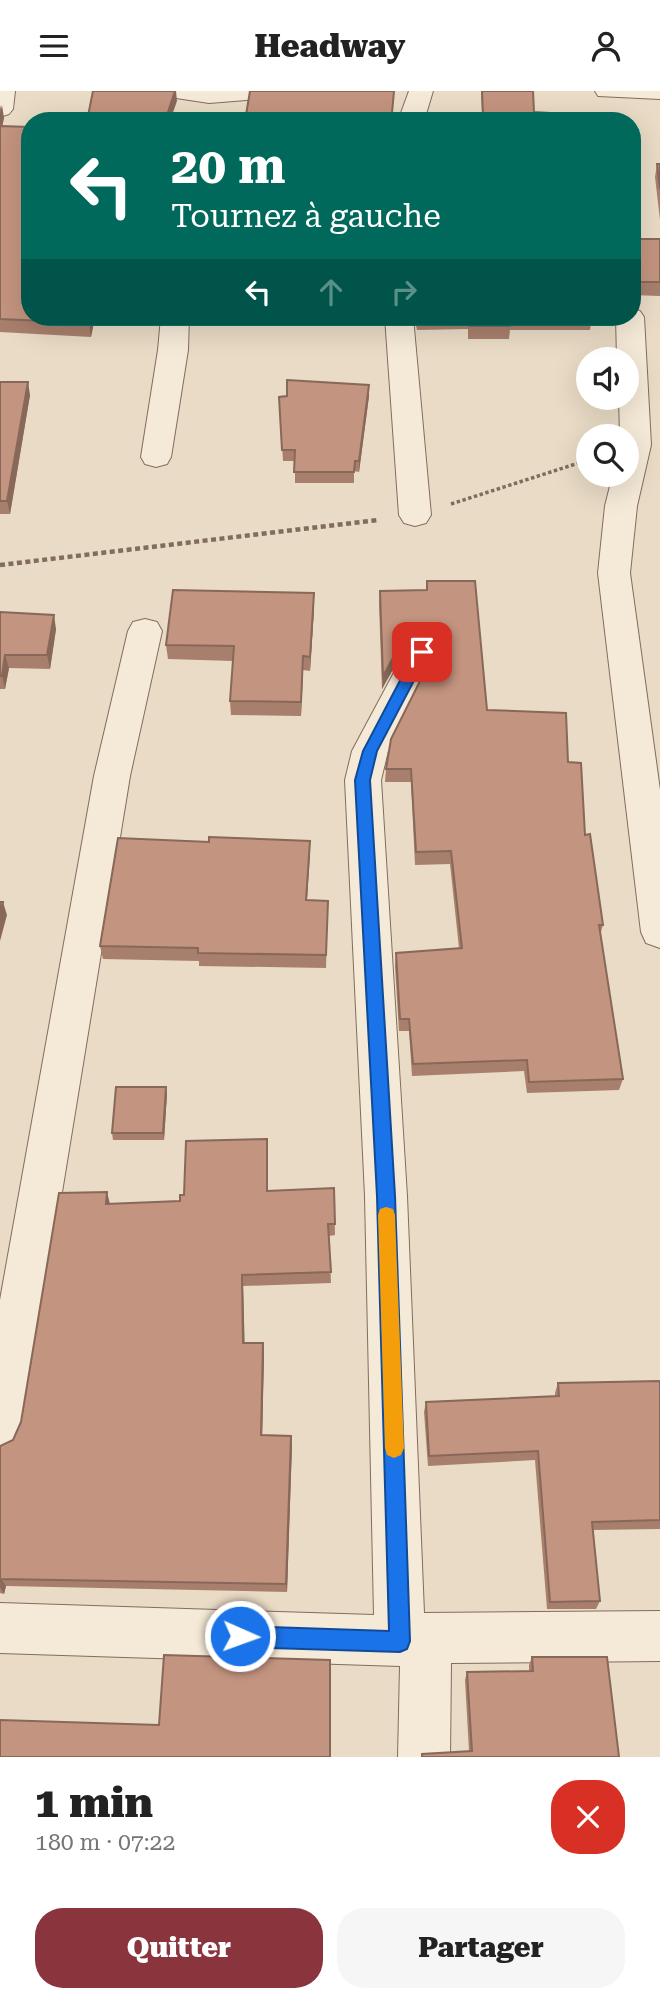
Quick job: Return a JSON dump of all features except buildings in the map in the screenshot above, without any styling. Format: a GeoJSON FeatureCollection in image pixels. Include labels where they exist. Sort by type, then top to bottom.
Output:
{"type":"FeatureCollection","features":[{"type":"Feature","properties":{"kind":"street"},"geometry":{"type":"LineString","coordinates":[[0,109],[3,91]]}},
{"type":"Feature","properties":{"kind":"street"},"geometry":{"type":"LineString","coordinates":[[172,91],[220,94],[271,91]]}},
{"type":"Feature","properties":{"kind":"street"},"geometry":{"type":"LineString","coordinates":[[414,112],[421,91]]}},
{"type":"Feature","properties":{"kind":"street"},"geometry":{"type":"LineString","coordinates":[[617,96],[660,92]]}},
{"type":"Feature","properties":{"kind":"street"},"geometry":{"type":"LineString","coordinates":[[209,112],[220,94]]}},
{"type":"Feature","properties":{"kind":"street"},"geometry":{"type":"LineString","coordinates":[[156,457],[174,326]]}},
{"type":"Feature","properties":{"kind":"street"},"geometry":{"type":"LineString","coordinates":[[399,326],[415,515]]}},
{"type":"Feature","properties":{"kind":"street"},"geometry":{"type":"LineString","coordinates":[[630,326],[636,445],[621,506],[614,573],[660,932]]}},
{"type":"Feature","properties":{"kind":"street"},"geometry":{"type":"LineString","coordinates":[[0,1431],[112,776],[145,631]]}},
{"type":"Feature","properties":{"kind":"street"},"geometry":{"type":"LineString","coordinates":[[422,652],[370,751],[363,780],[413,1640],[424,1757]]}},
{"type":"Feature","properties":{"kind":"street"},"geometry":{"type":"LineString","coordinates":[[0,1629],[413,1640],[660,1636]]}},
{"type":"Feature","properties":{"kind":"path"},"geometry":{"type":"LineString","coordinates":[[0,565],[415,515],[576,464]]}},
{"type":"Feature","properties":{"kind":"slow traffic"},"geometry":{"type":"LineString","coordinates":[[386,1215],[394,1448]]}},
{"type":"Feature","properties":{"kind":"route"},"geometry":{"type":"LineString","coordinates":[[240,1636],[400,1641],[386,1196],[363,780],[370,751],[422,652]]}}]}
